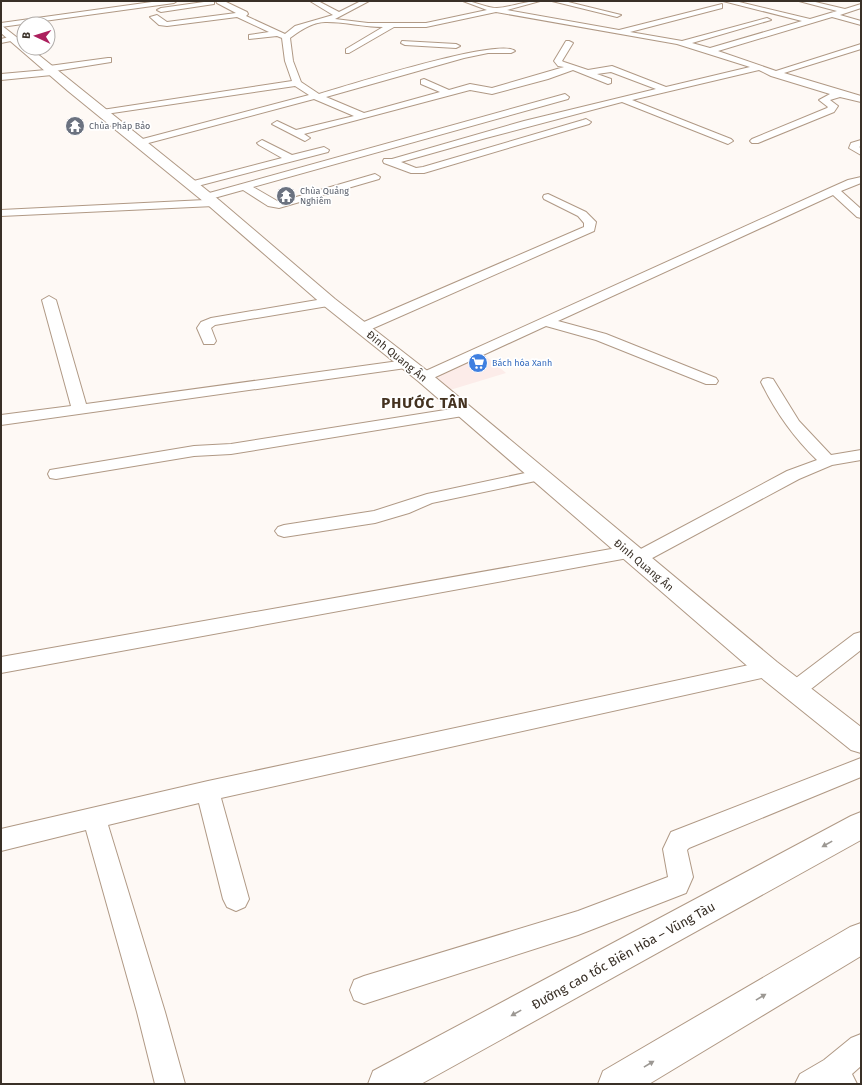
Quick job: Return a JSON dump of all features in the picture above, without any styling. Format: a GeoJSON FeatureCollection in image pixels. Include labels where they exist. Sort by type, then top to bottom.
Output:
{"type":"FeatureCollection","features":[{"type":"Feature","properties":{"kind":"main road","name":"Đinh Quang Ân"},"geometry":{"type":"LineString","coordinates":[[1,26],[16,39]]}},
{"type":"Feature","properties":{"kind":"main road","name":"Đinh Quang Ân"},"geometry":{"type":"LineString","coordinates":[[35,56],[102,114],[210,200],[329,302],[424,377],[768,669],[861,742]]}},
{"type":"Feature","properties":{"kind":"main road","name":"Đường cao tốc Biên Hòa – Vũng Tàu"},"geometry":{"type":"LineString","coordinates":[[386,1084],[861,825]]}},
{"type":"Feature","properties":{"kind":"main road"},"geometry":{"type":"LineString","coordinates":[[616,1084],[861,938]]}},
{"type":"Feature","properties":{"kind":"street"},"geometry":{"type":"LineString","coordinates":[[1,26],[174,1]]}},
{"type":"Feature","properties":{"kind":"street"},"geometry":{"type":"LineString","coordinates":[[313,1],[340,15]]}},
{"type":"Feature","properties":{"kind":"street"},"geometry":{"type":"LineString","coordinates":[[252,37],[284,35],[298,28],[340,15],[365,1]]}},
{"type":"Feature","properties":{"kind":"street"},"geometry":{"type":"LineString","coordinates":[[466,1],[496,10],[683,43],[774,74],[838,94],[861,99]]}},
{"type":"Feature","properties":{"kind":"street"},"geometry":{"type":"LineString","coordinates":[[327,20],[368,25],[426,25],[537,1]]}},
{"type":"Feature","properties":{"kind":"street"},"geometry":{"type":"LineString","coordinates":[[555,1],[617,15]]}},
{"type":"Feature","properties":{"kind":"street"},"geometry":{"type":"LineString","coordinates":[[726,1],[811,21]]}},
{"type":"Feature","properties":{"kind":"street"},"geometry":{"type":"LineString","coordinates":[[802,1],[845,11]]}},
{"type":"Feature","properties":{"kind":"street"},"geometry":{"type":"LineString","coordinates":[[284,35],[238,15],[167,24],[150,17],[161,16],[156,12],[158,10],[217,2],[270,24],[284,35],[289,61],[297,83],[316,96],[363,116]]}},
{"type":"Feature","properties":{"kind":"street"},"geometry":{"type":"LineString","coordinates":[[619,32],[719,6]]}},
{"type":"Feature","properties":{"kind":"street"},"geometry":{"type":"LineString","coordinates":[[710,51],[832,16],[861,6]]}},
{"type":"Feature","properties":{"kind":"street"},"geometry":{"type":"LineString","coordinates":[[832,16],[861,24]]}},
{"type":"Feature","properties":{"kind":"street"},"geometry":{"type":"LineString","coordinates":[[683,43],[767,20]]}},
{"type":"Feature","properties":{"kind":"street"},"geometry":{"type":"LineString","coordinates":[[349,51],[378,32],[394,25]]}},
{"type":"Feature","properties":{"kind":"street"},"geometry":{"type":"LineString","coordinates":[[398,49],[426,25]]}},
{"type":"Feature","properties":{"kind":"street"},"geometry":{"type":"LineString","coordinates":[[1,40],[16,41]]}},
{"type":"Feature","properties":{"kind":"street"},"geometry":{"type":"LineString","coordinates":[[405,43],[456,46]]}},
{"type":"Feature","properties":{"kind":"street"},"geometry":{"type":"LineString","coordinates":[[570,43],[558,61],[561,64],[573,66],[608,81]]}},
{"type":"Feature","properties":{"kind":"street"},"geometry":{"type":"LineString","coordinates":[[774,74],[861,46]]}},
{"type":"Feature","properties":{"kind":"street"},"geometry":{"type":"LineString","coordinates":[[138,143],[463,56],[488,51],[511,51]]}},
{"type":"Feature","properties":{"kind":"street"},"geometry":{"type":"LineString","coordinates":[[1,76],[50,70],[108,60]]}},
{"type":"Feature","properties":{"kind":"street"},"geometry":{"type":"LineString","coordinates":[[296,133],[472,87],[492,91],[545,77],[573,66]]}},
{"type":"Feature","properties":{"kind":"street"},"geometry":{"type":"LineString","coordinates":[[392,162],[621,98],[757,68]]}},
{"type":"Feature","properties":{"kind":"street"},"geometry":{"type":"LineString","coordinates":[[589,72],[612,69],[664,89]]}},
{"type":"Feature","properties":{"kind":"street"},"geometry":{"type":"LineString","coordinates":[[424,82],[449,93]]}},
{"type":"Feature","properties":{"kind":"street"},"geometry":{"type":"LineString","coordinates":[[102,114],[297,83]]}},
{"type":"Feature","properties":{"kind":"street"},"geometry":{"type":"LineString","coordinates":[[755,141],[831,110],[833,106],[823,100],[838,94]]}},
{"type":"Feature","properties":{"kind":"street"},"geometry":{"type":"LineString","coordinates":[[367,156],[503,114],[565,97]]}},
{"type":"Feature","properties":{"kind":"street"},"geometry":{"type":"LineString","coordinates":[[621,98],[728,141]]}},
{"type":"Feature","properties":{"kind":"street"},"geometry":{"type":"LineString","coordinates":[[554,100],[578,110]]}},
{"type":"Feature","properties":{"kind":"street"},"geometry":{"type":"LineString","coordinates":[[503,114],[525,124]]}},
{"type":"Feature","properties":{"kind":"street"},"geometry":{"type":"LineString","coordinates":[[367,156],[392,162],[415,170],[424,170],[586,122]]}},
{"type":"Feature","properties":{"kind":"street"},"geometry":{"type":"LineString","coordinates":[[190,185],[291,159],[321,147],[277,124]]}},
{"type":"Feature","properties":{"kind":"street"},"geometry":{"type":"LineString","coordinates":[[262,143],[291,159]]}},
{"type":"Feature","properties":{"kind":"street"},"geometry":{"type":"LineString","coordinates":[[861,143],[855,145],[854,148],[861,152]]}},
{"type":"Feature","properties":{"kind":"street"},"geometry":{"type":"LineString","coordinates":[[1,213],[210,200],[246,187],[294,182],[366,162],[367,156]]}},
{"type":"Feature","properties":{"kind":"street"},"geometry":{"type":"LineString","coordinates":[[246,187],[272,204],[278,205],[375,177]]}},
{"type":"Feature","properties":{"kind":"street"},"geometry":{"type":"LineString","coordinates":[[424,377],[834,190],[861,180]]}},
{"type":"Feature","properties":{"kind":"street"},"geometry":{"type":"LineString","coordinates":[[294,182],[315,195]]}},
{"type":"Feature","properties":{"kind":"street"},"geometry":{"type":"LineString","coordinates":[[834,190],[861,215]]}},
{"type":"Feature","properties":{"kind":"street"},"geometry":{"type":"LineString","coordinates":[[362,328],[590,229],[590,222],[582,214],[548,197]]}},
{"type":"Feature","properties":{"kind":"street"},"geometry":{"type":"LineString","coordinates":[[49,300],[80,410]]}},
{"type":"Feature","properties":{"kind":"street"},"geometry":{"type":"LineString","coordinates":[[209,341],[204,328],[211,322],[329,302]]}},
{"type":"Feature","properties":{"kind":"street"},"geometry":{"type":"LineString","coordinates":[[545,322],[601,337],[711,381]]}},
{"type":"Feature","properties":{"kind":"street"},"geometry":{"type":"LineString","coordinates":[[1,420],[406,364]]}},
{"type":"Feature","properties":{"kind":"street"},"geometry":{"type":"LineString","coordinates":[[768,382],[777,401],[795,429],[828,461]]}},
{"type":"Feature","properties":{"kind":"street"},"geometry":{"type":"LineString","coordinates":[[56,474],[194,451],[231,449],[464,412]]}},
{"type":"Feature","properties":{"kind":"street"},"geometry":{"type":"LineString","coordinates":[[1,665],[632,555],[793,475],[828,461],[861,455]]}},
{"type":"Feature","properties":{"kind":"street"},"geometry":{"type":"LineString","coordinates":[[284,531],[376,517],[403,509],[427,499],[539,475]]}},
{"type":"Feature","properties":{"kind":"street"},"geometry":{"type":"LineString","coordinates":[[795,690],[861,639]]}},
{"type":"Feature","properties":{"kind":"street"},"geometry":{"type":"LineString","coordinates":[[1,840],[208,791],[768,669]]}},
{"type":"Feature","properties":{"kind":"street"},"geometry":{"type":"LineString","coordinates":[[364,990],[578,923],[678,885],[681,877],[675,849],[680,840],[861,767]]}},
{"type":"Feature","properties":{"kind":"street"},"geometry":{"type":"LineString","coordinates":[[208,791],[236,899]]}},
{"type":"Feature","properties":{"kind":"street"},"geometry":{"type":"LineString","coordinates":[[94,818],[152,1012],[170,1084]]}},
{"type":"Feature","properties":{"kind":"street"},"geometry":{"type":"LineString","coordinates":[[829,1079],[861,1048]]}},
{"type":"Feature","properties":{"kind":"shaded area","name":"Bách hóa Xanh"},"geometry":{"type":"Polygon","coordinates":[[[483,354],[506,373],[450,390],[434,377],[483,354]]]}},
{"type":"Feature","properties":{"kind":"place","name":"Chùa Pháp Bảo"},"geometry":{"type":"Point","coordinates":[75,126]}},
{"type":"Feature","properties":{"kind":"place","name":"Chùa Quảng Nghiêm"},"geometry":{"type":"Point","coordinates":[286,196]}},
{"type":"Feature","properties":{"kind":"place","name":"Bách hóa Xanh"},"geometry":{"type":"Point","coordinates":[478,363]}},
{"type":"Feature","properties":{"kind":"district","name":"PHƯỚC TÂN"},"geometry":{"type":"Point","coordinates":[425,403]}}]}
